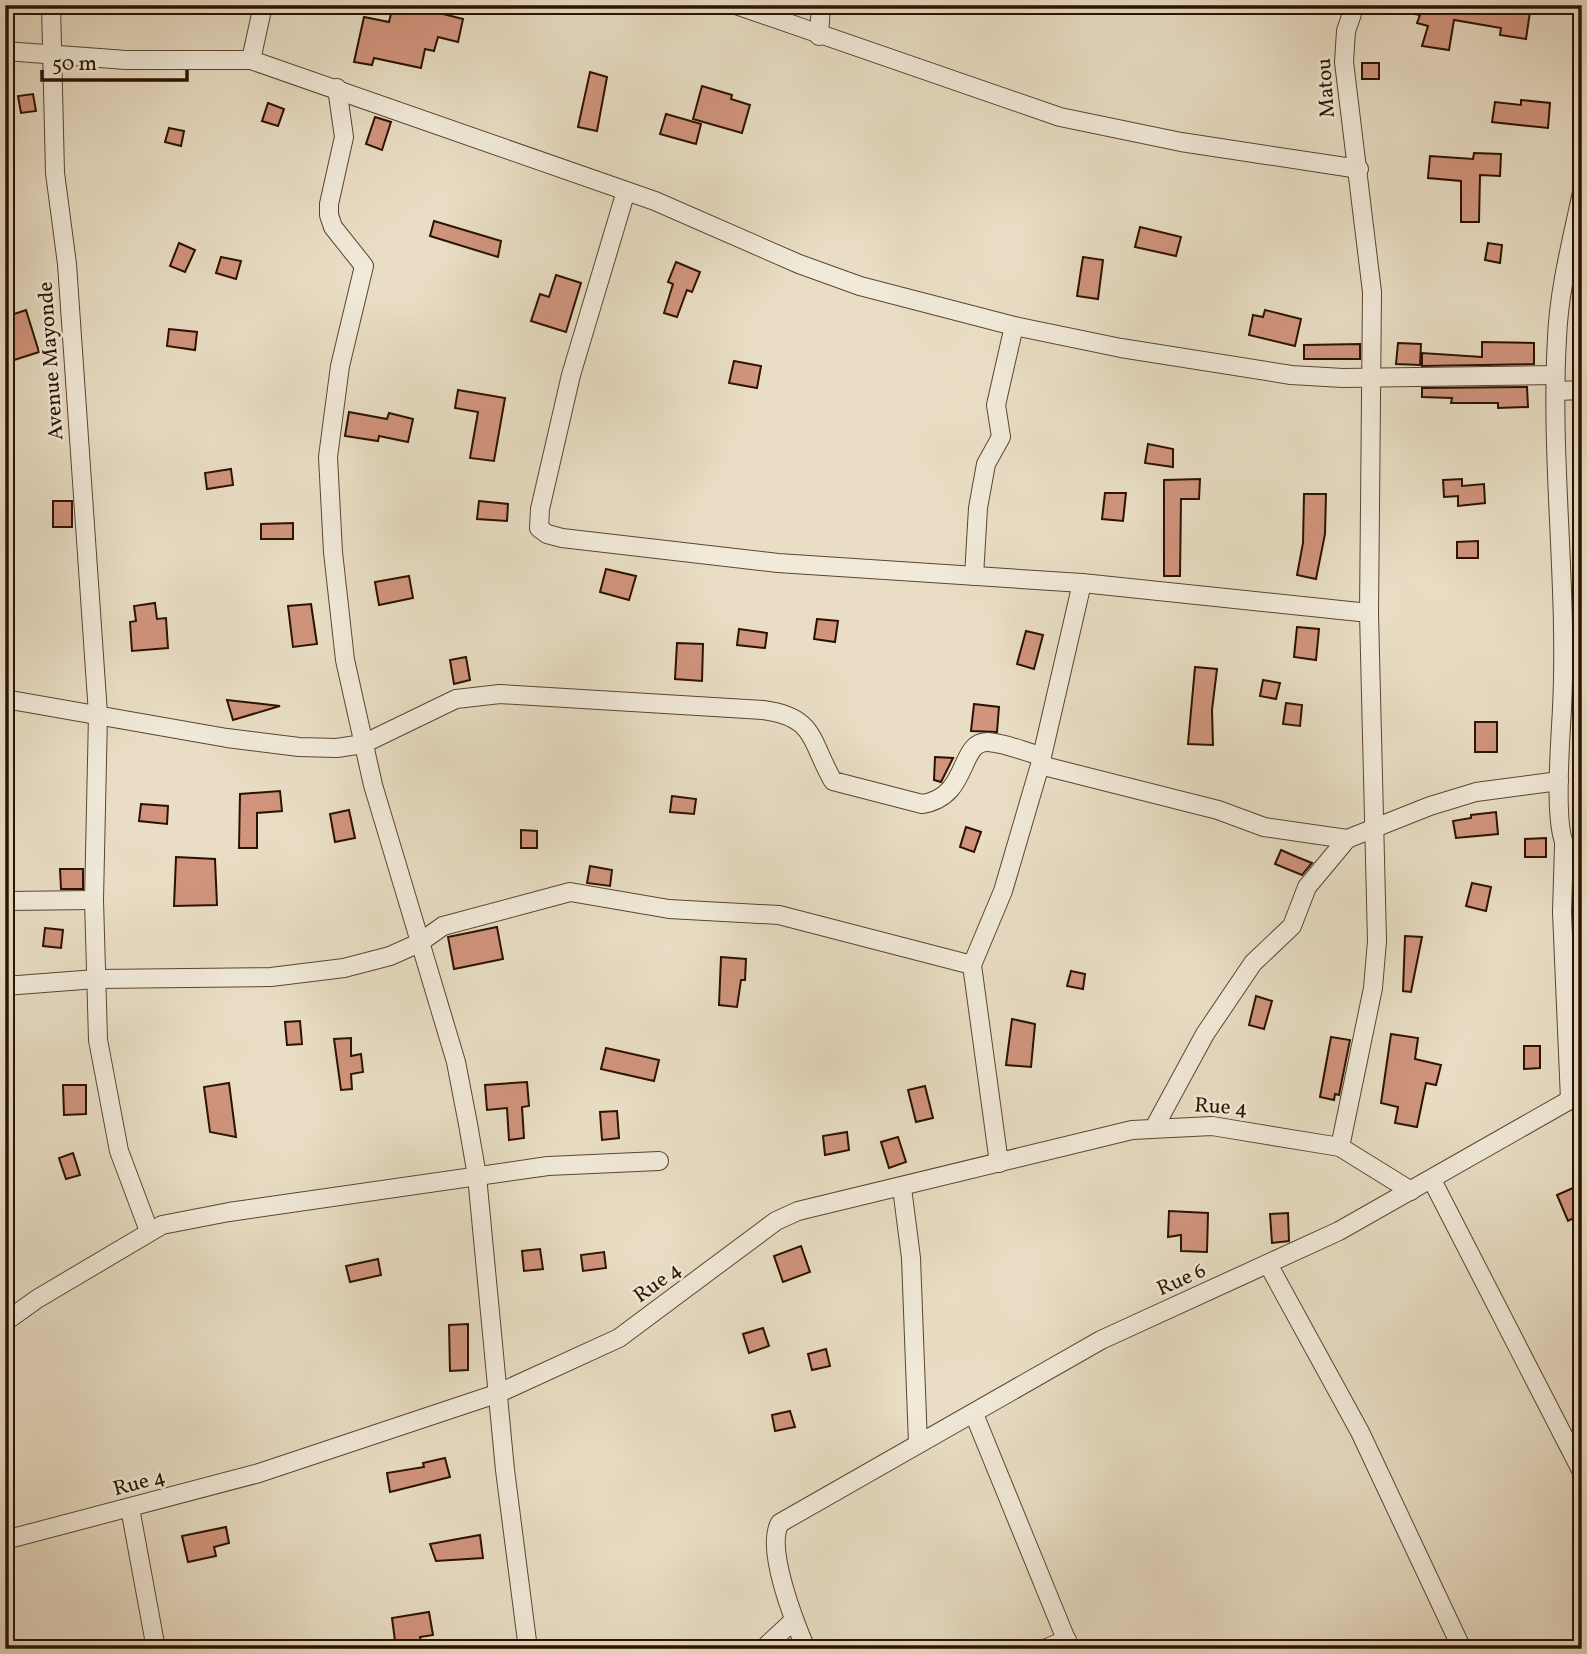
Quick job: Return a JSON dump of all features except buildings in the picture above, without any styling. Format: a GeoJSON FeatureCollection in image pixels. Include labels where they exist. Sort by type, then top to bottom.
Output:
{"type":"FeatureCollection","features":[{"type":"Feature","properties":{"kind":"street","name":"Avenue Mayonde"},"geometry":{"type":"LineString","coordinates":[[51,5],[55,173],[67,264],[98,714],[94,900],[100,1052],[116,1139],[149,1231]]}},
{"type":"Feature","properties":{"kind":"street"},"geometry":{"type":"LineString","coordinates":[[251,60],[263,5]]}},
{"type":"Feature","properties":{"kind":"street"},"geometry":{"type":"LineString","coordinates":[[736,5],[819,36],[1060,117],[1181,142],[1359,169]]}},
{"type":"Feature","properties":{"kind":"street"},"geometry":{"type":"LineString","coordinates":[[819,36],[821,5]]}},
{"type":"Feature","properties":{"kind":"street","name":"Matou"},"geometry":{"type":"LineString","coordinates":[[1340,1147],[1376,961],[1369,613],[1372,375],[1370,260],[1344,62],[1351,7]]}},
{"type":"Feature","properties":{"kind":"street"},"geometry":{"type":"LineString","coordinates":[[5,51],[126,60],[251,60],[626,191],[848,282],[1014,326],[1121,348],[1291,375],[1372,375],[1556,383],[1582,390]]}},
{"type":"Feature","properties":{"kind":"street"},"geometry":{"type":"LineString","coordinates":[[337,88],[344,137],[329,215],[334,227],[357,253],[364,266],[340,366],[328,457],[329,506],[345,660],[363,744],[419,943],[456,1062],[477,1175],[505,1470],[528,1649]]}},
{"type":"Feature","properties":{"kind":"street"},"geometry":{"type":"LineString","coordinates":[[626,191],[571,375],[540,509],[539,528],[543,532],[562,538],[778,564],[1082,583],[1369,613]]}},
{"type":"Feature","properties":{"kind":"street"},"geometry":{"type":"LineString","coordinates":[[1340,1147],[1411,1191],[1576,1096],[1562,912],[1564,845],[1560,836],[1559,781],[1563,686],[1556,383],[1559,313],[1582,192]]}},
{"type":"Feature","properties":{"kind":"street"},"geometry":{"type":"LineString","coordinates":[[974,576],[982,481],[986,464],[1001,437],[996,405],[1014,326]]}},
{"type":"Feature","properties":{"kind":"street"},"geometry":{"type":"LineString","coordinates":[[999,1163],[972,965],[1003,891],[1041,760],[1082,583]]}},
{"type":"Feature","properties":{"kind":"street"},"geometry":{"type":"LineString","coordinates":[[5,699],[227,738],[299,747],[363,744],[456,699],[500,694],[728,706],[785,713],[807,728],[833,782],[922,804],[935,802],[958,783],[971,748],[976,744],[989,742],[1041,760],[1218,810],[1264,827],[1347,839]]}},
{"type":"Feature","properties":{"kind":"street"},"geometry":{"type":"LineString","coordinates":[[1154,1128],[1205,1034],[1253,963],[1292,926],[1307,887],[1317,879],[1347,839],[1373,827],[1476,792],[1559,781]]}},
{"type":"Feature","properties":{"kind":"street"},"geometry":{"type":"LineString","coordinates":[[1564,845],[1582,852]]}},
{"type":"Feature","properties":{"kind":"street"},"geometry":{"type":"LineString","coordinates":[[5,985],[96,979],[184,979],[312,973],[390,956],[419,943],[443,926],[570,892],[669,909],[779,915],[972,965]]}},
{"type":"Feature","properties":{"kind":"street"},"geometry":{"type":"LineString","coordinates":[[5,901],[94,900]]}},
{"type":"Feature","properties":{"kind":"street","name":"Rue 4"},"geometry":{"type":"LineString","coordinates":[[5,1540],[259,1473],[499,1393],[619,1338],[786,1216],[1122,1132],[1154,1128],[1212,1126],[1340,1147]]}},
{"type":"Feature","properties":{"kind":"street"},"geometry":{"type":"LineString","coordinates":[[5,1322],[37,1298],[149,1231],[229,1212],[477,1175],[548,1166],[659,1161]]}},
{"type":"Feature","properties":{"kind":"street"},"geometry":{"type":"LineString","coordinates":[[1432,1180],[1582,1472]]}},
{"type":"Feature","properties":{"kind":"street"},"geometry":{"type":"LineString","coordinates":[[902,1188],[911,1258],[918,1444]]}},
{"type":"Feature","properties":{"kind":"street","name":"Rue 6"},"geometry":{"type":"LineString","coordinates":[[806,1649],[794,1620],[775,1548],[775,1533],[780,1523],[1101,1340],[1339,1231],[1411,1191]]}},
{"type":"Feature","properties":{"kind":"street"},"geometry":{"type":"LineString","coordinates":[[1268,1264],[1360,1432],[1462,1649]]}},
{"type":"Feature","properties":{"kind":"street"},"geometry":{"type":"LineString","coordinates":[[974,1413],[1068,1644],[1044,1649]]}},
{"type":"Feature","properties":{"kind":"street"},"geometry":{"type":"LineString","coordinates":[[130,1508],[156,1649]]}},
{"type":"Feature","properties":{"kind":"street"},"geometry":{"type":"LineString","coordinates":[[763,1649],[794,1620]]}}]}
